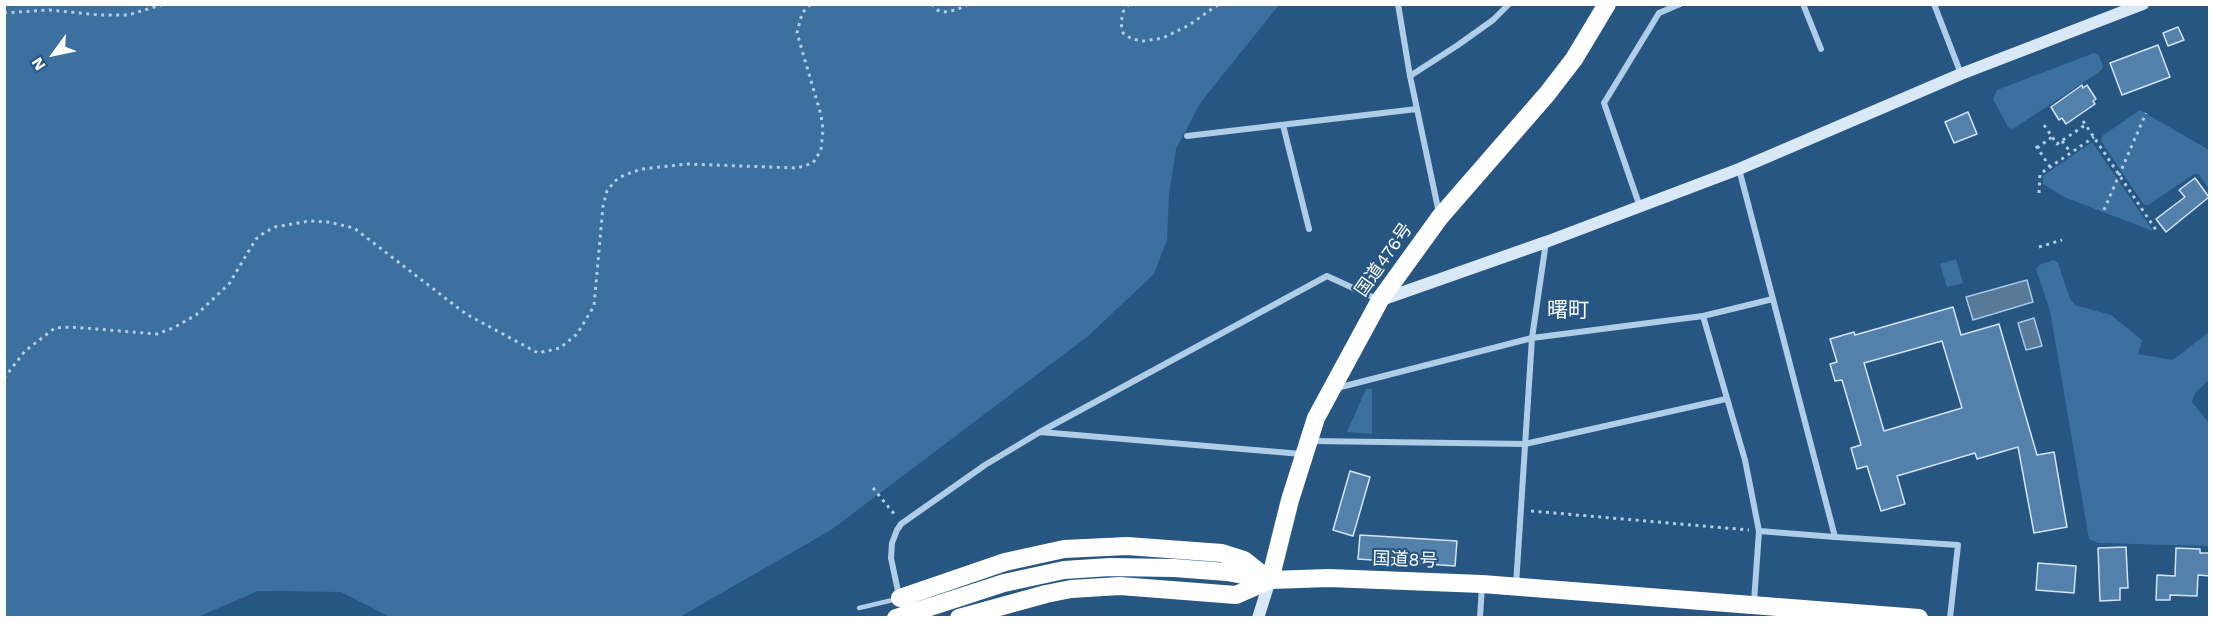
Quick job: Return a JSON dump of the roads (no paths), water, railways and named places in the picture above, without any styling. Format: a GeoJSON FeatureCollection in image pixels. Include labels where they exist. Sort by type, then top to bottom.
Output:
{"type":"FeatureCollection","features":[{"type":"Feature","properties":{"kind":"highway","name":"国道476号"},"geometry":{"type":"LineString","coordinates":[[1270,580],[1290,500],[1317,418],[1380,300],[1440,217],[1574,59],[1607,4]]}},
{"type":"Feature","properties":{"kind":"highway"},"geometry":{"type":"LineString","coordinates":[[899,606],[1005,562],[1064,549],[1127,546],[1222,553],[1244,560],[1270,580],[1236,595],[1120,586],[1071,589],[959,618]]}},
{"type":"Feature","properties":{"kind":"highway","name":"国道8号"},"geometry":{"type":"LineString","coordinates":[[1270,580],[1329,578],[1482,584],[1729,607],[1919,618]]}},
{"type":"Feature","properties":{"kind":"street"},"geometry":{"type":"LineString","coordinates":[[1398,4],[1410,76],[1440,217]]}},
{"type":"Feature","properties":{"kind":"street"},"geometry":{"type":"LineString","coordinates":[[1410,76],[1484,26],[1509,4]]}},
{"type":"Feature","properties":{"kind":"street"},"geometry":{"type":"LineString","coordinates":[[1803,4],[1821,49]]}},
{"type":"Feature","properties":{"kind":"street"},"geometry":{"type":"LineString","coordinates":[[1934,4],[1961,74]]}},
{"type":"Feature","properties":{"kind":"street"},"geometry":{"type":"LineString","coordinates":[[899,606],[891,543],[901,524],[985,465],[1040,432],[1327,276],[1380,300],[1546,242],[1739,169],[1961,74],[2143,4]]}},
{"type":"Feature","properties":{"kind":"street"},"geometry":{"type":"LineString","coordinates":[[1640,207],[1604,103],[1659,13],[1680,5]]}},
{"type":"Feature","properties":{"kind":"street"},"geometry":{"type":"LineString","coordinates":[[1187,136],[1417,109]]}},
{"type":"Feature","properties":{"kind":"street"},"geometry":{"type":"LineString","coordinates":[[1283,125],[1309,229]]}},
{"type":"Feature","properties":{"kind":"street"},"geometry":{"type":"LineString","coordinates":[[1739,169],[1835,537]]}},
{"type":"Feature","properties":{"kind":"street"},"geometry":{"type":"LineString","coordinates":[[1516,587],[1533,338],[1546,242]]}},
{"type":"Feature","properties":{"kind":"street"},"geometry":{"type":"LineString","coordinates":[[1331,389],[1533,338],[1703,316],[1773,299]]}},
{"type":"Feature","properties":{"kind":"street"},"geometry":{"type":"LineString","coordinates":[[1703,316],[1745,459],[1759,531],[1758,607]]}},
{"type":"Feature","properties":{"kind":"street"},"geometry":{"type":"LineString","coordinates":[[1040,432],[1307,448],[1525,444],[1726,399]]}},
{"type":"Feature","properties":{"kind":"street"},"geometry":{"type":"LineString","coordinates":[[1759,531],[1958,546],[1950,618]]}},
{"type":"Feature","properties":{"kind":"street"},"geometry":{"type":"LineString","coordinates":[[1258,618],[1270,580]]}},
{"type":"Feature","properties":{"kind":"street"},"geometry":{"type":"LineString","coordinates":[[1480,618],[1482,584]]}},
{"type":"Feature","properties":{"kind":"lane"},"geometry":{"type":"LineString","coordinates":[[859,608],[899,606]]}},
{"type":"Feature","properties":{"kind":"district","name":"曙町"},"geometry":{"type":"Point","coordinates":[1568,311]}}]}
